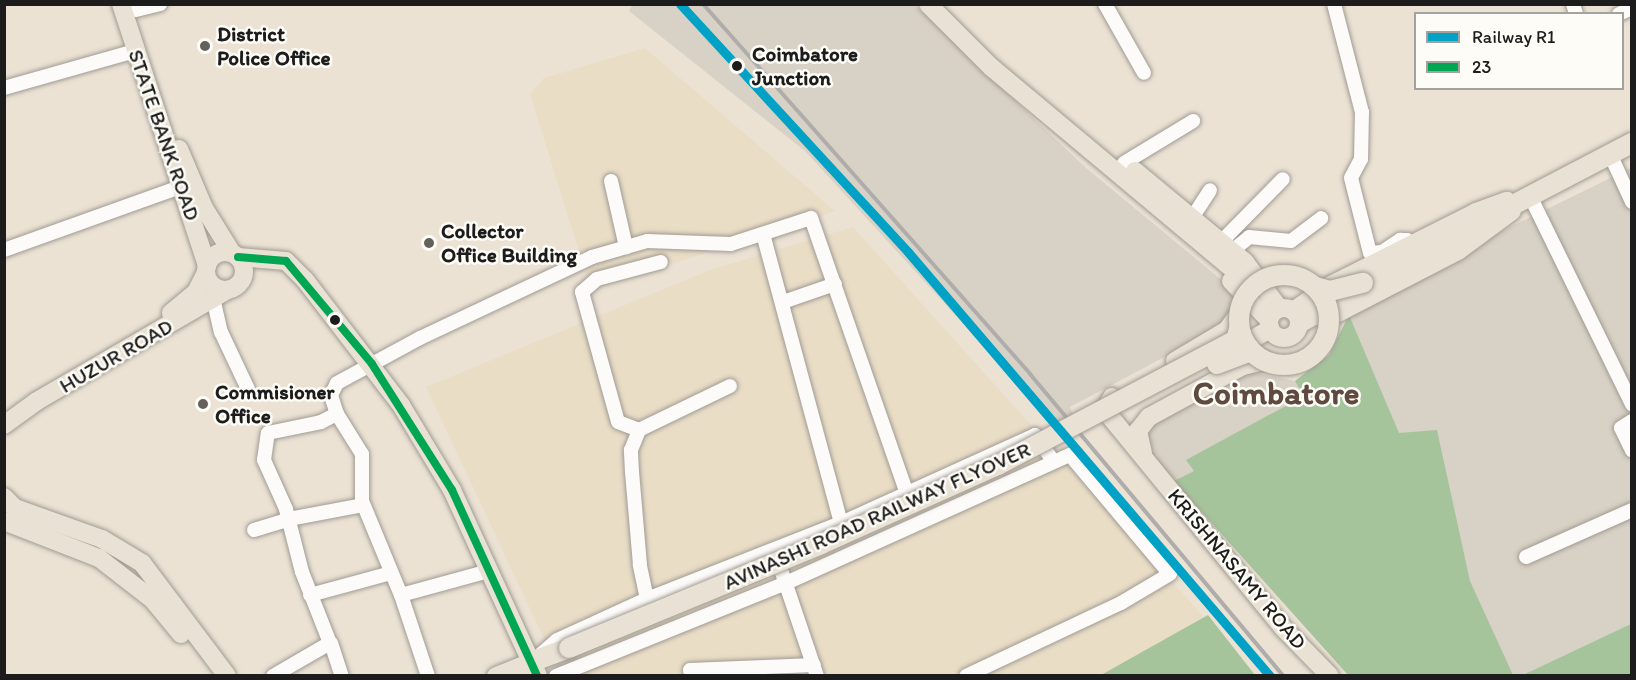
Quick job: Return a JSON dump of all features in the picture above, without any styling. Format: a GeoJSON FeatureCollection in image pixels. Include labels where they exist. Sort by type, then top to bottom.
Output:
{"type":"FeatureCollection","features":[{"type":"Feature","properties":{"kind":"highway"},"geometry":{"type":"LineString","coordinates":[[1363,284],[1330,291],[1316,287],[1305,279],[1278,274],[1253,286],[1248,339],[1293,364],[1313,354],[1326,337],[1328,307],[1335,298],[1363,284],[1632,143]]}},
{"type":"Feature","properties":{"kind":"highway"},"geometry":{"type":"LineString","coordinates":[[1316,287],[1328,307]]}},
{"type":"Feature","properties":{"kind":"highway","name":"AVINASHI ROAD RAILWAY FLYOVER"},"geometry":{"type":"LineString","coordinates":[[541,672],[572,653],[913,518],[1227,359],[1248,339]]}},
{"type":"Feature","properties":{"kind":"main road","name":"STATE BANK ROAD"},"geometry":{"type":"LineString","coordinates":[[130,6],[135,51],[207,269]]}},
{"type":"Feature","properties":{"kind":"main road","name":"STATE BANK ROAD"},"geometry":{"type":"LineString","coordinates":[[130,6],[191,179],[235,255]]}},
{"type":"Feature","properties":{"kind":"main road"},"geometry":{"type":"LineString","coordinates":[[935,6],[991,67],[1253,286]]}},
{"type":"Feature","properties":{"kind":"main road"},"geometry":{"type":"LineString","coordinates":[[1063,127],[1077,154],[1232,282],[1282,319],[1338,313],[1458,251],[1527,198]]}},
{"type":"Feature","properties":{"kind":"main road"},"geometry":{"type":"LineString","coordinates":[[1063,127],[1095,139],[1226,246],[1252,269],[1282,319]]}},
{"type":"Feature","properties":{"kind":"main road"},"geometry":{"type":"LineString","coordinates":[[1248,339],[1331,285],[1410,245],[1476,212],[1527,198]]}},
{"type":"Feature","properties":{"kind":"main road"},"geometry":{"type":"LineString","coordinates":[[235,255],[244,267],[228,289],[211,284],[207,269],[214,256],[235,255],[286,261],[372,364],[452,490],[489,571],[541,672],[496,675]]}},
{"type":"Feature","properties":{"kind":"main road","name":"HUZUR ROAD"},"geometry":{"type":"LineString","coordinates":[[4,425],[37,401],[228,289],[286,261]]}},
{"type":"Feature","properties":{"kind":"main road","name":"HUZUR ROAD"},"geometry":{"type":"LineString","coordinates":[[4,411],[97,352],[168,315],[196,292],[207,269]]}},
{"type":"Feature","properties":{"kind":"main road","name":"KRISHNASAMY ROAD"},"geometry":{"type":"LineString","coordinates":[[1146,460],[1138,431],[1149,417],[1243,366],[1248,339],[1227,330],[1117,392],[1107,404],[1108,414],[1283,628],[1330,675]]}},
{"type":"Feature","properties":{"kind":"main road"},"geometry":{"type":"LineString","coordinates":[[7,507],[119,571],[153,600],[213,675]]}},
{"type":"Feature","properties":{"kind":"main road"},"geometry":{"type":"LineString","coordinates":[[7,507],[102,539],[142,563],[227,675]]}},
{"type":"Feature","properties":{"kind":"main road"},"geometry":{"type":"LineString","coordinates":[[783,576],[800,560]]}},
{"type":"Feature","properties":{"kind":"street"},"geometry":{"type":"LineString","coordinates":[[130,6],[160,4]]}},
{"type":"Feature","properties":{"kind":"street"},"geometry":{"type":"LineString","coordinates":[[1105,4],[1144,73]]}},
{"type":"Feature","properties":{"kind":"street"},"geometry":{"type":"LineString","coordinates":[[1334,4],[1362,112],[1361,159],[1351,178],[1370,253],[1382,252],[1400,240],[1407,240],[1410,245]]}},
{"type":"Feature","properties":{"kind":"street"},"geometry":{"type":"LineString","coordinates":[[4,88],[135,51]]}},
{"type":"Feature","properties":{"kind":"street"},"geometry":{"type":"LineString","coordinates":[[1124,163],[1192,121]]}},
{"type":"Feature","properties":{"kind":"street"},"geometry":{"type":"LineString","coordinates":[[1610,154],[1632,202]]}},
{"type":"Feature","properties":{"kind":"street"},"geometry":{"type":"LineString","coordinates":[[1226,246],[1283,179]]}},
{"type":"Feature","properties":{"kind":"street"},"geometry":{"type":"LineString","coordinates":[[612,181],[626,247]]}},
{"type":"Feature","properties":{"kind":"street"},"geometry":{"type":"LineString","coordinates":[[4,250],[180,187]]}},
{"type":"Feature","properties":{"kind":"street"},"geometry":{"type":"LineString","coordinates":[[1192,218],[1210,190]]}},
{"type":"Feature","properties":{"kind":"street"},"geometry":{"type":"LineString","coordinates":[[1527,198],[1632,404]]}},
{"type":"Feature","properties":{"kind":"street"},"geometry":{"type":"LineString","coordinates":[[428,675],[401,595],[363,505],[362,454],[337,414],[331,395],[337,383],[372,364],[582,261],[647,241],[731,244],[811,218],[907,494]]}},
{"type":"Feature","properties":{"kind":"street"},"geometry":{"type":"LineString","coordinates":[[1226,246],[1249,237],[1291,241],[1321,218]]}},
{"type":"Feature","properties":{"kind":"street"},"geometry":{"type":"LineString","coordinates":[[763,234],[841,524]]}},
{"type":"Feature","properties":{"kind":"street"},"geometry":{"type":"LineString","coordinates":[[639,430],[618,422],[582,292],[597,279],[661,262]]}},
{"type":"Feature","properties":{"kind":"street"},"geometry":{"type":"LineString","coordinates":[[783,302],[835,284]]}},
{"type":"Feature","properties":{"kind":"street"},"geometry":{"type":"LineString","coordinates":[[228,289],[221,332],[248,389]]}},
{"type":"Feature","properties":{"kind":"street"},"geometry":{"type":"LineString","coordinates":[[647,599],[640,565],[632,472],[632,450],[639,430],[730,386]]}},
{"type":"Feature","properties":{"kind":"street"},"geometry":{"type":"LineString","coordinates":[[273,675],[330,643],[310,595],[289,519],[264,460],[265,440],[268,433],[321,422],[337,414]]}},
{"type":"Feature","properties":{"kind":"street"},"geometry":{"type":"LineString","coordinates":[[1632,421],[1621,428],[1632,451]]}},
{"type":"Feature","properties":{"kind":"street"},"geometry":{"type":"LineString","coordinates":[[541,672],[557,640],[647,599],[841,524],[1035,435],[1053,461]]}},
{"type":"Feature","properties":{"kind":"street"},"geometry":{"type":"LineString","coordinates":[[541,672],[783,576],[1070,455],[1170,574],[1121,603],[966,675]]}},
{"type":"Feature","properties":{"kind":"street"},"geometry":{"type":"LineString","coordinates":[[254,530],[289,519],[363,505]]}},
{"type":"Feature","properties":{"kind":"street"},"geometry":{"type":"LineString","coordinates":[[1526,557],[1632,510]]}},
{"type":"Feature","properties":{"kind":"street"},"geometry":{"type":"LineString","coordinates":[[692,675],[690,670],[815,670],[774,551]]}},
{"type":"Feature","properties":{"kind":"street"},"geometry":{"type":"LineString","coordinates":[[401,595],[489,571]]}},
{"type":"Feature","properties":{"kind":"street"},"geometry":{"type":"LineString","coordinates":[[310,595],[391,573]]}},
{"type":"Feature","properties":{"kind":"street"},"geometry":{"type":"LineString","coordinates":[[331,643],[342,675]]}},
{"type":"Feature","properties":{"kind":"shaded area"},"geometry":{"type":"Polygon","coordinates":[[[633,4],[914,5],[1085,167],[1236,292],[1227,324],[1070,407],[1075,419],[1056,425],[805,151],[629,11],[633,4]]]}},
{"type":"Feature","properties":{"kind":"shaded area"},"geometry":{"type":"Polygon","coordinates":[[[645,48],[835,211],[591,290],[530,94],[544,78],[645,48]]]}},
{"type":"Feature","properties":{"kind":"shaded area"},"geometry":{"type":"Polygon","coordinates":[[[1631,168],[1631,675],[1348,675],[1143,446],[1147,428],[1244,371],[1295,381],[1329,355],[1349,315],[1508,228],[1631,168]]]}},
{"type":"Feature","properties":{"kind":"shaded area"},"geometry":{"type":"Polygon","coordinates":[[[853,227],[1238,655],[1202,676],[561,675],[426,387],[710,270],[853,227]]]}},
{"type":"Feature","properties":{"kind":"green space"},"geometry":{"type":"Polygon","coordinates":[[[1349,315],[1399,433],[1437,430],[1470,581],[1513,675],[1348,675],[1174,481],[1194,471],[1186,460],[1304,396],[1295,381],[1329,355],[1349,315]]]}},
{"type":"Feature","properties":{"kind":"green space"},"geometry":{"type":"Polygon","coordinates":[[[1208,615],[1255,675],[1101,675],[1208,615]]]}},
{"type":"Feature","properties":{"kind":"green space"},"geometry":{"type":"Polygon","coordinates":[[[1631,624],[1631,675],[1523,675],[1631,624]]]}},
{"type":"Feature","properties":{"kind":"railway"},"geometry":{"type":"LineString","coordinates":[[680,4],[845,186]]}},
{"type":"Feature","properties":{"kind":"railway"},"geometry":{"type":"LineString","coordinates":[[703,4],[1030,374],[1283,676]]}},
{"type":"Feature","properties":{"kind":"rail line","name":"R1"},"geometry":{"type":"LineString","coordinates":[[680,4],[908,252],[1270,676]]}},
{"type":"Feature","properties":{"kind":"transit line","name":"23"},"geometry":{"type":"LineString","coordinates":[[238,257],[286,261],[372,364],[452,490],[537,676]]}},
{"type":"Feature","properties":{"kind":"place","name":"District Police Office"},"geometry":{"type":"Point","coordinates":[205,46]}},
{"type":"Feature","properties":{"kind":"place","name":"Coimbatore Junction"},"geometry":{"type":"Point","coordinates":[737,66]}},
{"type":"Feature","properties":{"kind":"place","name":"Collector Office Building"},"geometry":{"type":"Point","coordinates":[429,243]}},
{"type":"Feature","properties":{"kind":"place","name":"Commisioner Office"},"geometry":{"type":"Point","coordinates":[203,404]}},
{"type":"Feature","properties":{"kind":"district","name":"Coimbatore"},"geometry":{"type":"Point","coordinates":[1276,393]}}]}
